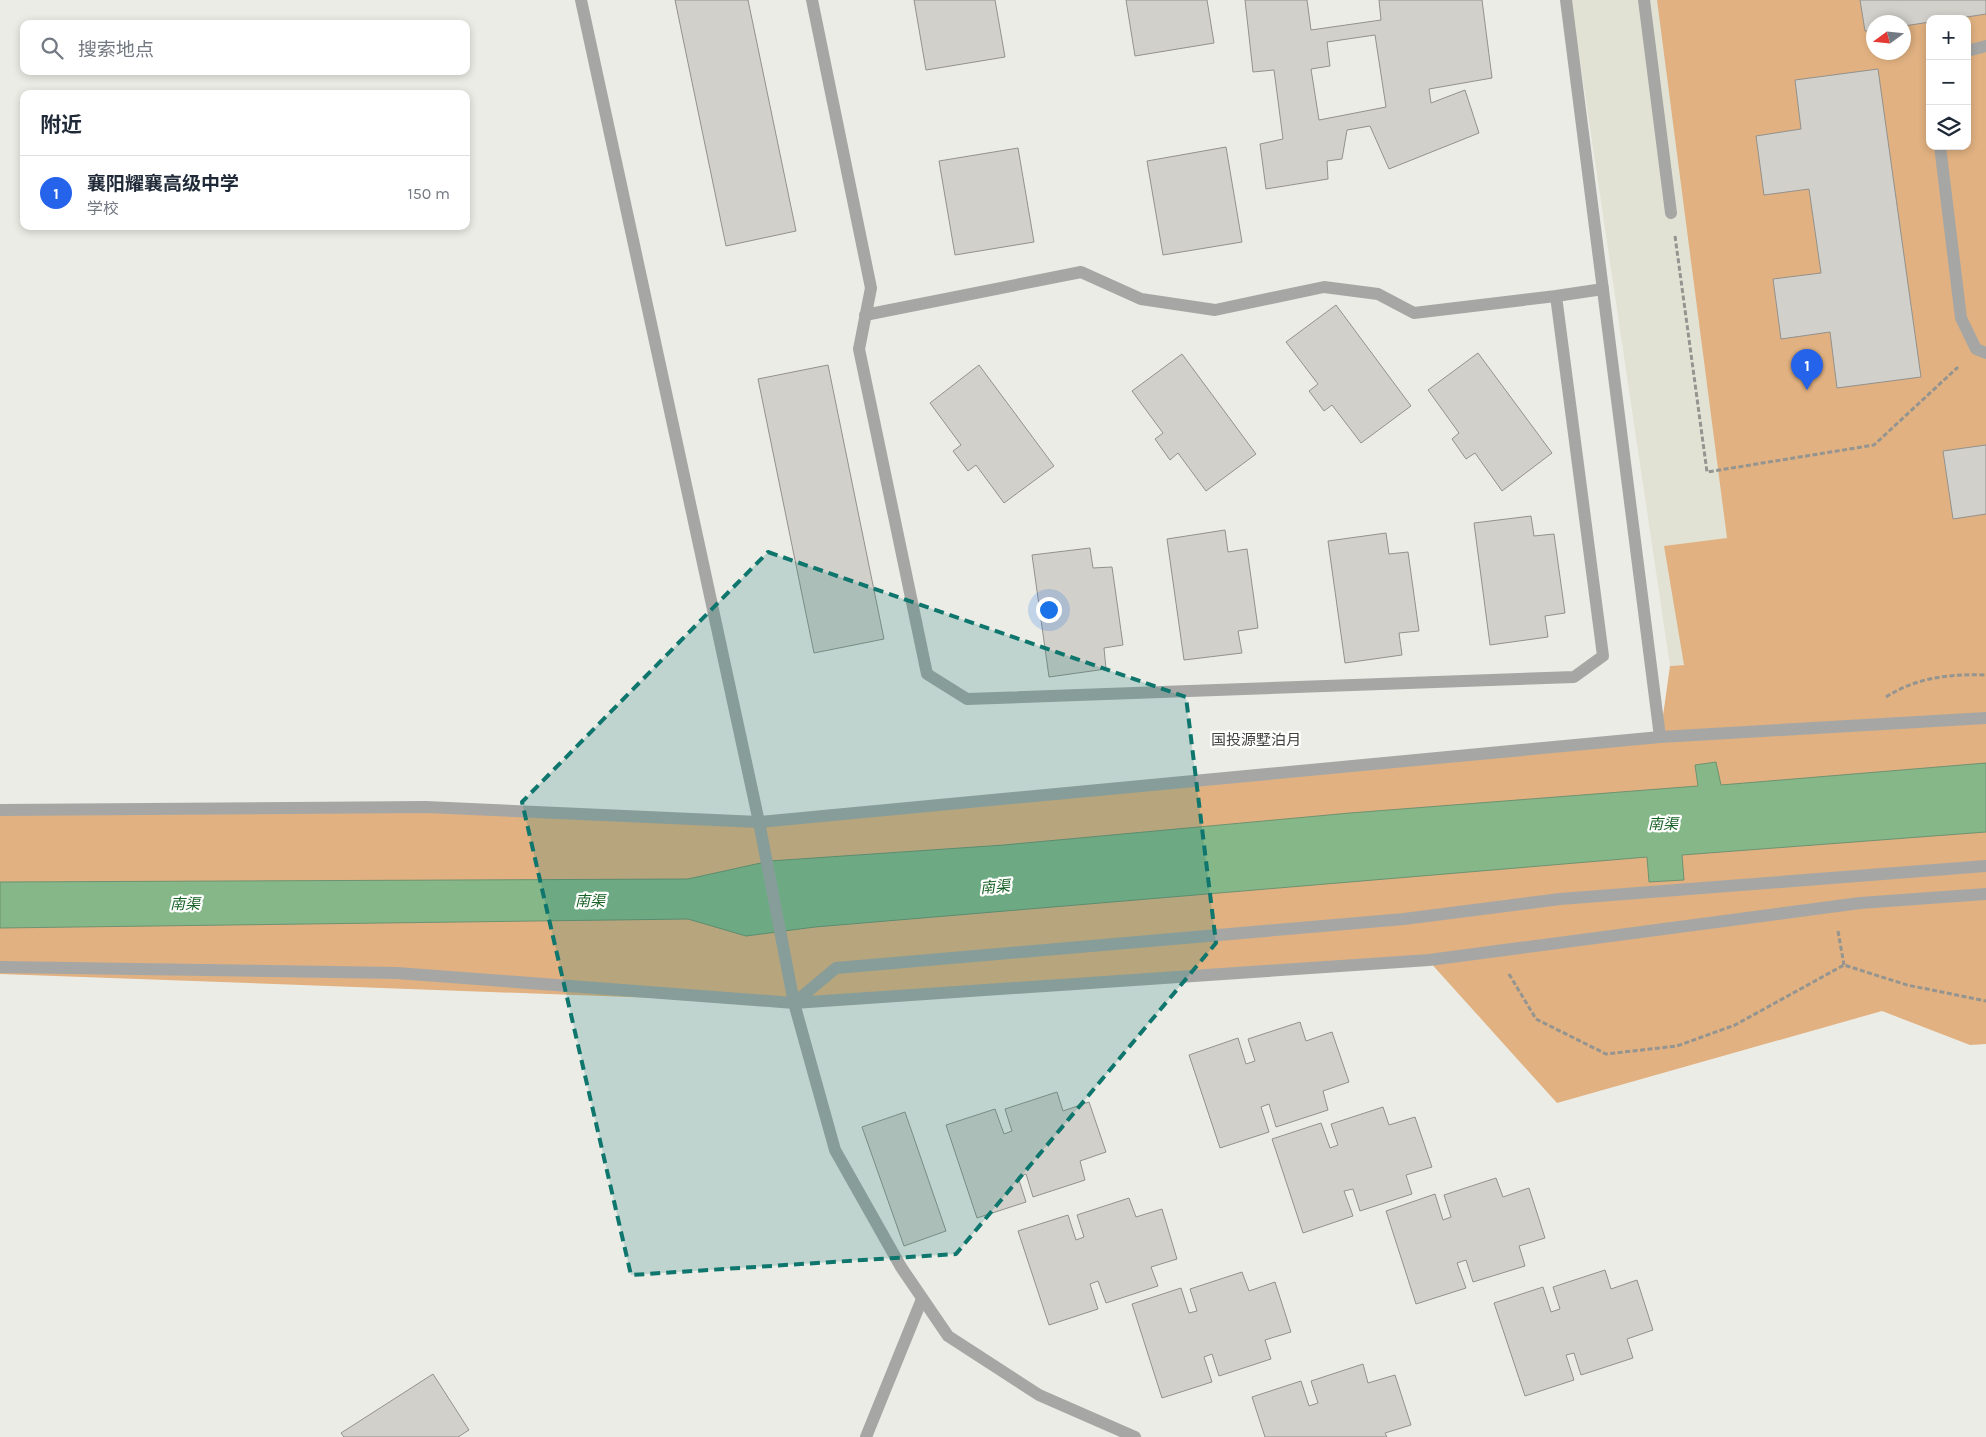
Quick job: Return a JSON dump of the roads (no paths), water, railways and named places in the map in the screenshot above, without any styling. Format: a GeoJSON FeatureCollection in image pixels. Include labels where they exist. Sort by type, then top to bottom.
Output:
{"type":"FeatureCollection","features":[{"type":"Feature","properties":{"kind":"street"},"geometry":{"type":"LineString","coordinates":[[581,0],[759,822],[794,1003],[835,1150],[900,1267],[948,1336],[1039,1395],[1135,1437]]}},
{"type":"Feature","properties":{"kind":"street"},"geometry":{"type":"LineString","coordinates":[[812,0],[871,288],[858,349],[927,674],[966,700],[1574,677],[1603,656],[1556,296]]}},
{"type":"Feature","properties":{"kind":"street"},"geometry":{"type":"LineString","coordinates":[[1566,0],[1660,737]]}},
{"type":"Feature","properties":{"kind":"street"},"geometry":{"type":"LineString","coordinates":[[1644,0],[1672,213]]}},
{"type":"Feature","properties":{"kind":"street"},"geometry":{"type":"LineString","coordinates":[[1971,50],[1986,46]]}},
{"type":"Feature","properties":{"kind":"street"},"geometry":{"type":"LineString","coordinates":[[1940,150],[1961,318],[1981,351]]}},
{"type":"Feature","properties":{"kind":"street"},"geometry":{"type":"LineString","coordinates":[[866,316],[1081,272],[1141,299],[1215,310],[1324,287],[1378,294],[1414,313],[1556,296],[1603,288]]}},
{"type":"Feature","properties":{"kind":"street"},"geometry":{"type":"LineString","coordinates":[[0,810],[426,807],[759,822],[1660,737],[1986,718]]}},
{"type":"Feature","properties":{"kind":"street"},"geometry":{"type":"LineString","coordinates":[[794,1003],[836,968],[1404,919],[1560,899],[1986,866]]}},
{"type":"Feature","properties":{"kind":"street"},"geometry":{"type":"LineString","coordinates":[[0,968],[397,973],[794,1003],[1419,961],[1833,907],[1986,894]]}},
{"type":"Feature","properties":{"kind":"street"},"geometry":{"type":"LineString","coordinates":[[866,1437],[922,1299]]}},
{"type":"Feature","properties":{"kind":"water","name":"南渠"},"geometry":{"type":"Polygon","coordinates":[[[1716,762],[1721,785],[1986,763],[1986,832],[1682,855],[1684,880],[1649,882],[1647,857],[815,927],[746,936],[688,919],[0,928],[0,882],[688,879],[770,861],[1004,845],[1350,813],[1698,786],[1695,765],[1716,762]]]}},
{"type":"Feature","properties":{"kind":"place","name":"襄阳耀襄高级中学"},"geometry":{"type":"Point","coordinates":[1807,390]}},
{"type":"Feature","properties":{"kind":"district","name":"国投源墅泊月"},"geometry":{"type":"Point","coordinates":[1256,740]}}]}
